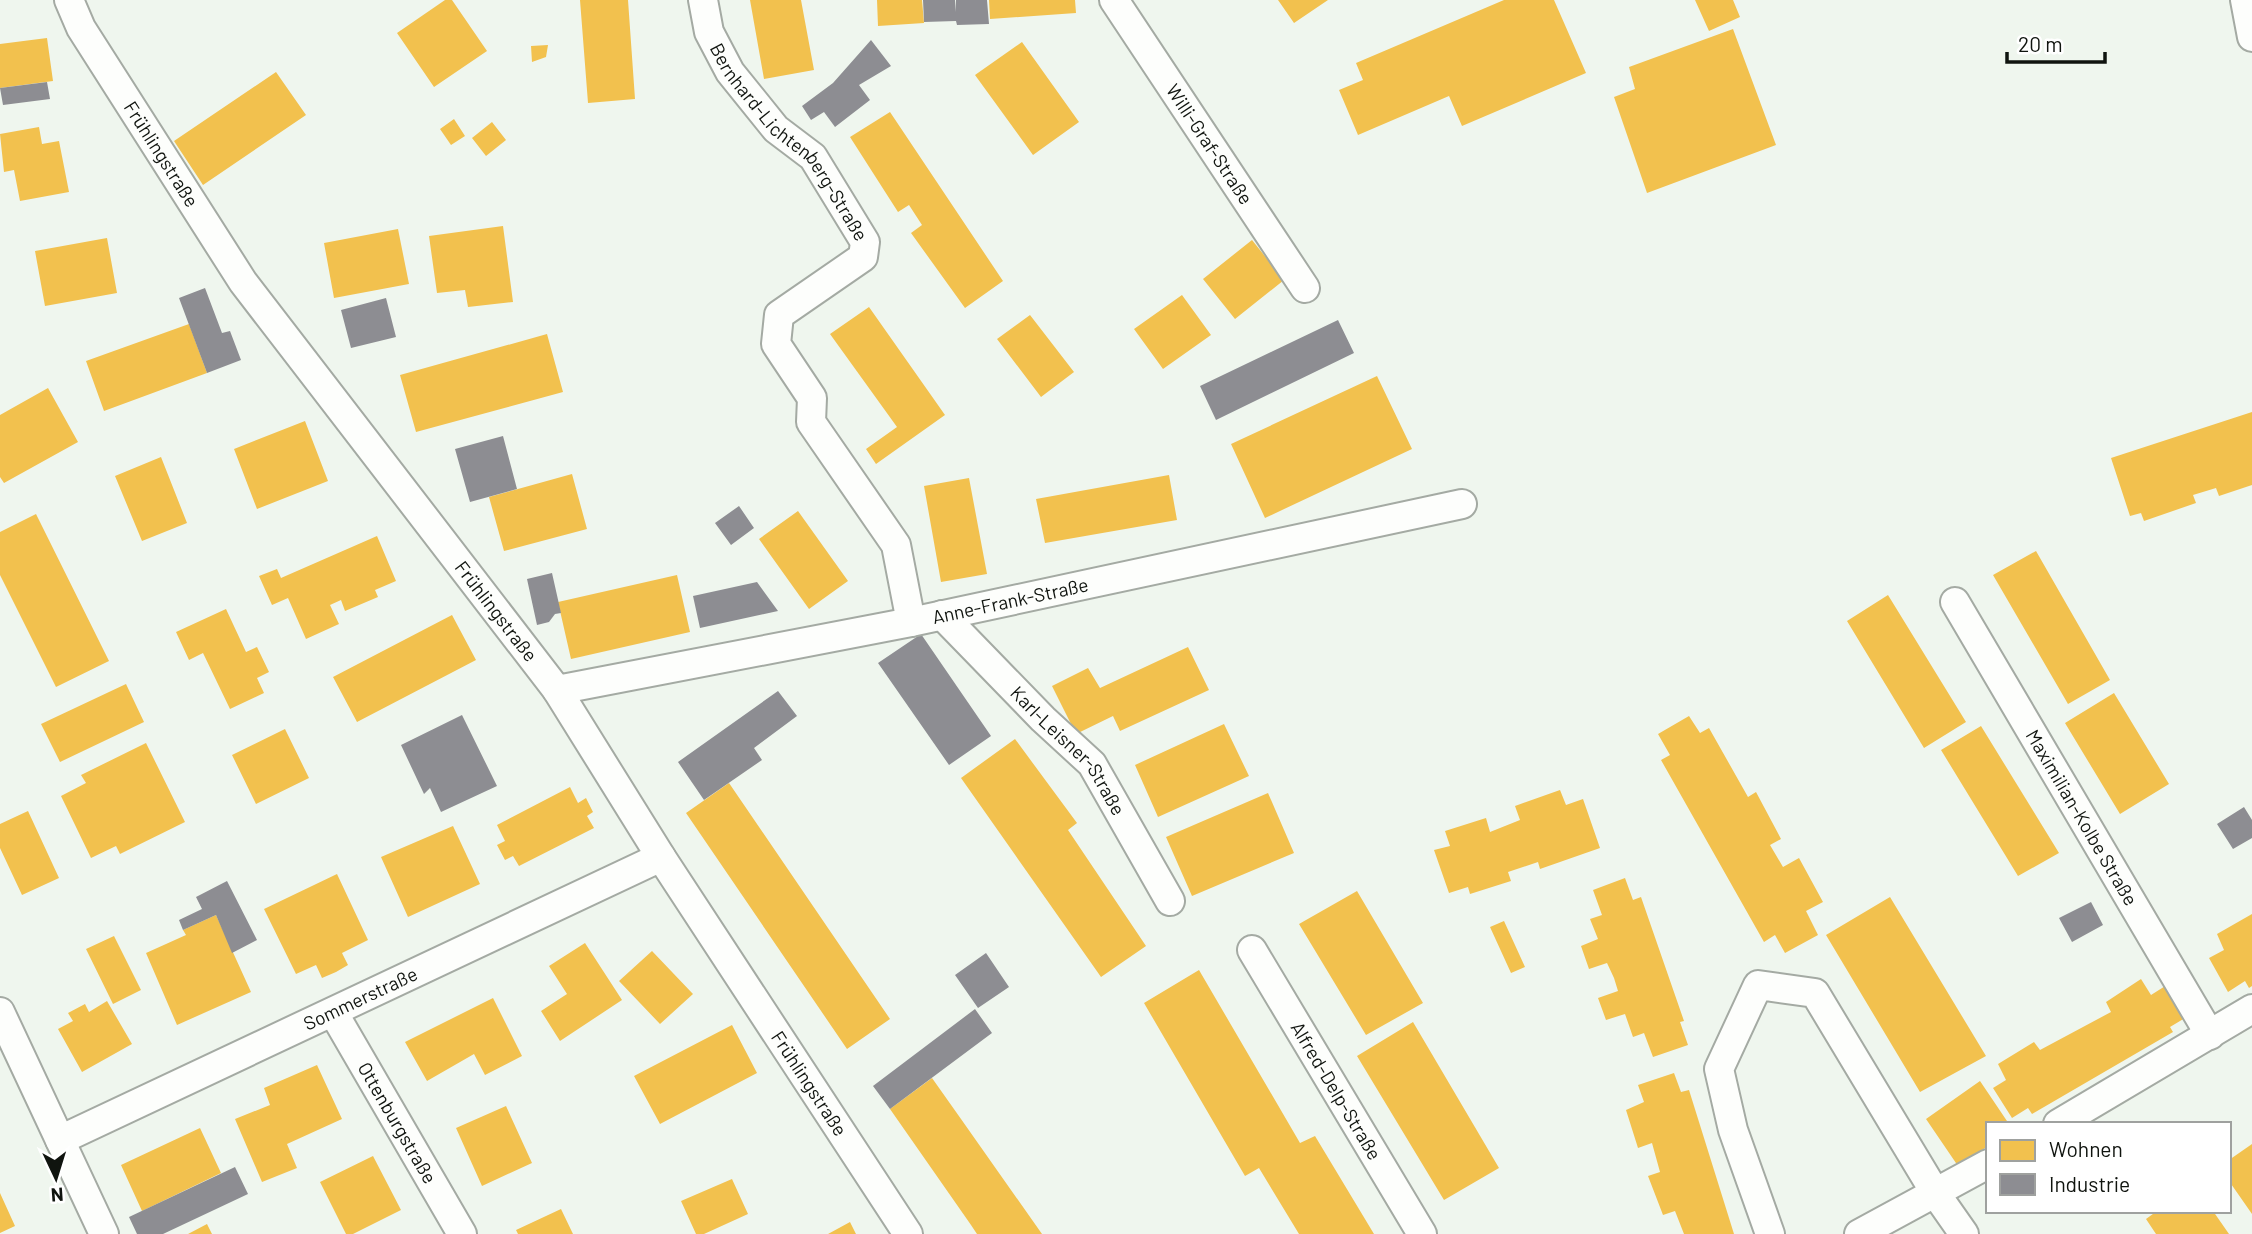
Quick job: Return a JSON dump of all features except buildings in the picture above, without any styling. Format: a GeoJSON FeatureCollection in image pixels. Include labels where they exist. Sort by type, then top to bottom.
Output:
{"type":"FeatureCollection","features":[{"type":"Feature","properties":{"kind":"street","name":"Frühlingstraße"},"geometry":{"type":"LineString","coordinates":[[69,0],[81,28],[243,282],[556,690],[661,857],[908,1234]]}},
{"type":"Feature","properties":{"kind":"street","name":"Bernhard-Lichtenberg-Straße"},"geometry":{"type":"LineString","coordinates":[[704,0],[709,32],[730,72],[776,130],[813,157],[865,242],[863,257],[779,315],[776,344],[812,398],[811,422],[896,545],[911,622]]}},
{"type":"Feature","properties":{"kind":"street","name":"Willi-Graf-Straße"},"geometry":{"type":"LineString","coordinates":[[1114,0],[1305,288]]}},
{"type":"Feature","properties":{"kind":"street"},"geometry":{"type":"LineString","coordinates":[[2245,0],[2252,37]]}},
{"type":"Feature","properties":{"kind":"street","name":"Anne-Frank-Straße"},"geometry":{"type":"LineString","coordinates":[[556,690],[911,622],[1462,504]]}},
{"type":"Feature","properties":{"kind":"street","name":"Maximilian-Kolbe Straße"},"geometry":{"type":"LineString","coordinates":[[1955,602],[2210,1035]]}},
{"type":"Feature","properties":{"kind":"street","name":"Karl-Leisner-Straße"},"geometry":{"type":"LineString","coordinates":[[942,615],[1043,719],[1093,764],[1170,901]]}},
{"type":"Feature","properties":{"kind":"street","name":"Sommerstraße"},"geometry":{"type":"LineString","coordinates":[[61,1140],[661,857]]}},
{"type":"Feature","properties":{"kind":"street","name":"Alfred-Delp-Straße"},"geometry":{"type":"LineString","coordinates":[[1252,950],[1422,1234]]}},
{"type":"Feature","properties":{"kind":"street"},"geometry":{"type":"LineString","coordinates":[[1770,1234],[1732,1130],[1719,1069],[1758,985],[1815,993],[1936,1195],[1964,1234]]}},
{"type":"Feature","properties":{"kind":"street"},"geometry":{"type":"LineString","coordinates":[[2061,1122],[2252,1009]]}},
{"type":"Feature","properties":{"kind":"street"},"geometry":{"type":"LineString","coordinates":[[0,1012],[104,1234]]}},
{"type":"Feature","properties":{"kind":"street","name":"Ottenburgstraße"},"geometry":{"type":"LineString","coordinates":[[333,1012],[462,1234]]}},
{"type":"Feature","properties":{"kind":"street"},"geometry":{"type":"LineString","coordinates":[[1859,1234],[1936,1195],[1986,1165]]}}]}
